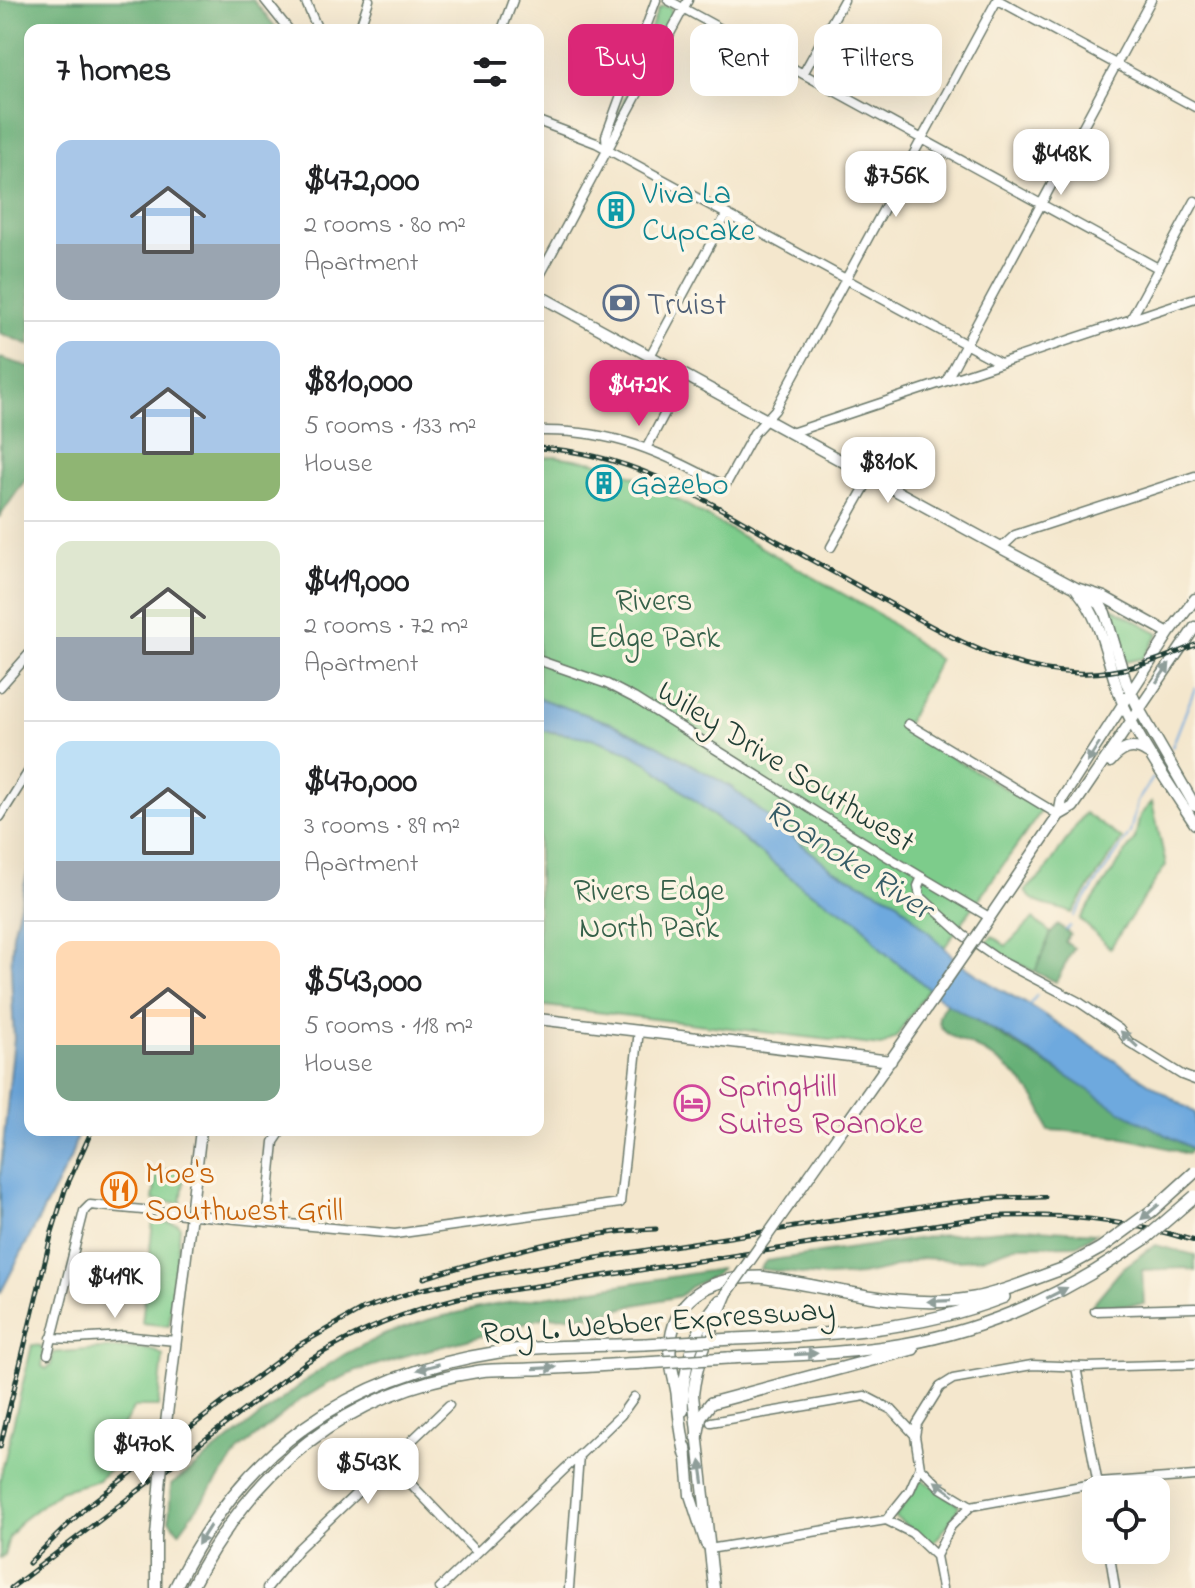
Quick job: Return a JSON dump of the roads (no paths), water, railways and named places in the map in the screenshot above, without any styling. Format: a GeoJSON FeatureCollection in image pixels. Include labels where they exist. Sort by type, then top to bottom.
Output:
{"type":"FeatureCollection","features":[{"type":"Feature","properties":{"kind":"highway","name":"Roy L. Webber Expressway"},"geometry":{"type":"LineString","coordinates":[[175,1588],[229,1499],[263,1461],[324,1412],[368,1388],[421,1369],[502,1352],[835,1335],[927,1321],[1003,1297],[1068,1267],[1101,1248],[1153,1210],[1195,1172]]}},
{"type":"Feature","properties":{"kind":"highway","name":"Roy L. Webber Expressway"},"geometry":{"type":"LineString","coordinates":[[191,1588],[220,1537],[253,1493],[309,1441],[357,1410],[426,1382],[483,1371],[879,1348],[934,1337],[990,1322],[1043,1300],[1145,1239],[1195,1196]]}},
{"type":"Feature","properties":{"kind":"highway"},"geometry":{"type":"LineString","coordinates":[[686,1455],[670,1351],[673,1330],[686,1303],[711,1284],[736,1278],[760,1277],[901,1300],[955,1300],[993,1293],[1068,1267]]}},
{"type":"Feature","properties":{"kind":"highway"},"geometry":{"type":"LineString","coordinates":[[697,1437],[701,1416],[711,1403],[935,1343],[990,1322]]}},
{"type":"Feature","properties":{"kind":"main road"},"geometry":{"type":"LineString","coordinates":[[544,298],[1076,588],[1100,604],[1131,692],[1193,806],[1195,824]]}},
{"type":"Feature","properties":{"kind":"main road"},"geometry":{"type":"LineString","coordinates":[[1076,588],[1104,597],[1169,633]]}},
{"type":"Feature","properties":{"kind":"main road"},"geometry":{"type":"LineString","coordinates":[[1076,588],[1097,618],[1131,720],[1151,756],[1193,806]]}},
{"type":"Feature","properties":{"kind":"main road"},"geometry":{"type":"LineString","coordinates":[[714,1588],[693,1395],[709,1331],[727,1293],[1059,815],[1062,799],[1169,633],[1195,599]]}},
{"type":"Feature","properties":{"kind":"main road"},"geometry":{"type":"LineString","coordinates":[[1059,815],[1073,807],[1195,627]]}},
{"type":"Feature","properties":{"kind":"main road"},"geometry":{"type":"LineString","coordinates":[[1080,797],[1122,750],[1136,747],[1151,756]]}},
{"type":"Feature","properties":{"kind":"main road"},"geometry":{"type":"LineString","coordinates":[[544,1020],[891,1061]]}},
{"type":"Feature","properties":{"kind":"main road"},"geometry":{"type":"LineString","coordinates":[[156,1588],[156,1536],[200,1136]]}},
{"type":"Feature","properties":{"kind":"main road"},"geometry":{"type":"LineString","coordinates":[[709,1549],[692,1506],[683,1405],[688,1363],[701,1327],[713,1307],[727,1293]]}},
{"type":"Feature","properties":{"kind":"street"},"geometry":{"type":"LineString","coordinates":[[265,0],[284,24]]}},
{"type":"Feature","properties":{"kind":"street"},"geometry":{"type":"LineString","coordinates":[[305,0],[315,24]]}},
{"type":"Feature","properties":{"kind":"street"},"geometry":{"type":"LineString","coordinates":[[361,24],[369,0]]}},
{"type":"Feature","properties":{"kind":"street"},"geometry":{"type":"LineString","coordinates":[[504,24],[513,0]]}},
{"type":"Feature","properties":{"kind":"street"},"geometry":{"type":"LineString","coordinates":[[607,149],[606,136],[656,0]]}},
{"type":"Feature","properties":{"kind":"street"},"geometry":{"type":"LineString","coordinates":[[668,0],[686,4],[803,74],[1158,268]]}},
{"type":"Feature","properties":{"kind":"street"},"geometry":{"type":"LineString","coordinates":[[803,74],[844,0]]}},
{"type":"Feature","properties":{"kind":"street"},"geometry":{"type":"LineString","coordinates":[[544,431],[578,432],[647,447],[725,486],[754,433],[775,410],[998,0],[1195,107]]}},
{"type":"Feature","properties":{"kind":"street"},"geometry":{"type":"LineString","coordinates":[[946,381],[1151,0]]}},
{"type":"Feature","properties":{"kind":"street"},"geometry":{"type":"LineString","coordinates":[[544,268],[686,4]]}},
{"type":"Feature","properties":{"kind":"street"},"geometry":{"type":"LineString","coordinates":[[544,123],[607,149],[1000,363]]}},
{"type":"Feature","properties":{"kind":"street"},"geometry":{"type":"LineString","coordinates":[[1130,320],[1195,201]]}},
{"type":"Feature","properties":{"kind":"street"},"geometry":{"type":"LineString","coordinates":[[650,356],[726,215]]}},
{"type":"Feature","properties":{"kind":"street"},"geometry":{"type":"LineString","coordinates":[[791,433],[1195,298]]}},
{"type":"Feature","properties":{"kind":"street"},"geometry":{"type":"LineString","coordinates":[[647,447],[685,375]]}},
{"type":"Feature","properties":{"kind":"street"},"geometry":{"type":"LineString","coordinates":[[831,547],[871,476]]}},
{"type":"Feature","properties":{"kind":"street"},"geometry":{"type":"LineString","coordinates":[[1001,548],[1015,535],[1195,476]]}},
{"type":"Feature","properties":{"kind":"street"},"geometry":{"type":"LineString","coordinates":[[0,687],[24,660]]}},
{"type":"Feature","properties":{"kind":"street","name":"Wiley Drive Southwest"},"geometry":{"type":"LineString","coordinates":[[544,662],[607,684],[634,698],[989,917]]}},
{"type":"Feature","properties":{"kind":"street"},"geometry":{"type":"LineString","coordinates":[[908,724],[1059,815]]}},
{"type":"Feature","properties":{"kind":"street"},"geometry":{"type":"LineString","coordinates":[[0,817],[24,779]]}},
{"type":"Feature","properties":{"kind":"street","name":"Wiley Drive Southwest"},"geometry":{"type":"LineString","coordinates":[[922,877],[918,886],[920,896],[986,952],[1079,1002],[1119,1029],[1129,1042],[1195,1080]]}},
{"type":"Feature","properties":{"kind":"street"},"geometry":{"type":"LineString","coordinates":[[48,1354],[86,1207],[95,1203],[395,1234],[620,1203],[639,1030]]}},
{"type":"Feature","properties":{"kind":"street"},"geometry":{"type":"LineString","coordinates":[[266,1222],[274,1142],[278,1136]]}},
{"type":"Feature","properties":{"kind":"street"},"geometry":{"type":"LineString","coordinates":[[1095,1311],[1195,1308]]}},
{"type":"Feature","properties":{"kind":"street"},"geometry":{"type":"LineString","coordinates":[[51,1338],[123,1336],[176,1341]]}},
{"type":"Feature","properties":{"kind":"street"},"geometry":{"type":"LineString","coordinates":[[886,1520],[910,1490],[920,1467],[915,1436],[917,1424],[940,1387],[953,1379],[1032,1365],[1195,1364]]}},
{"type":"Feature","properties":{"kind":"street"},"geometry":{"type":"LineString","coordinates":[[1076,1367],[1096,1476]]}},
{"type":"Feature","properties":{"kind":"street"},"geometry":{"type":"LineString","coordinates":[[711,1422],[865,1396],[892,1410],[915,1436]]}},
{"type":"Feature","properties":{"kind":"street"},"geometry":{"type":"LineString","coordinates":[[440,1588],[621,1415],[634,1397]]}},
{"type":"Feature","properties":{"kind":"street"},"geometry":{"type":"LineString","coordinates":[[267,1588],[298,1549],[449,1405]]}},
{"type":"Feature","properties":{"kind":"street"},"geometry":{"type":"LineString","coordinates":[[569,1588],[579,1455]]}},
{"type":"Feature","properties":{"kind":"street"},"geometry":{"type":"LineString","coordinates":[[390,1462],[476,1552]]}},
{"type":"Feature","properties":{"kind":"street"},"geometry":{"type":"LineString","coordinates":[[920,1467],[941,1488],[971,1506]]}},
{"type":"Feature","properties":{"kind":"street"},"geometry":{"type":"LineString","coordinates":[[1170,1479],[1195,1476]]}},
{"type":"Feature","properties":{"kind":"street"},"geometry":{"type":"LineString","coordinates":[[936,1556],[951,1526],[971,1506],[1082,1489]]}},
{"type":"Feature","properties":{"kind":"street"},"geometry":{"type":"LineString","coordinates":[[709,1549],[886,1520],[912,1533],[936,1556],[942,1588]]}},
{"type":"Feature","properties":{"kind":"street"},"geometry":{"type":"LineString","coordinates":[[1111,1564],[1115,1588]]}},
{"type":"Feature","properties":{"kind":"water"},"geometry":{"type":"Polygon","coordinates":[[[544,700],[650,741],[731,787],[832,869],[896,900],[960,963],[1195,1113],[1195,1150],[1122,1112],[1013,1041],[946,1003],[883,951],[859,921],[804,888],[649,764],[592,738],[544,731],[544,700]]]}},
{"type":"Feature","properties":{"kind":"water"},"geometry":{"type":"Polygon","coordinates":[[[24,887],[24,1136],[77,1136],[70,1159],[0,1294],[0,1177],[14,1039],[13,934],[24,887]]]}},
{"type":"Feature","properties":{"kind":"waterway"},"geometry":{"type":"LineString","coordinates":[[1172,747],[1195,688]]}},
{"type":"Feature","properties":{"kind":"waterway"},"geometry":{"type":"LineString","coordinates":[[1074,916],[1130,833],[1137,802],[1153,778]]}},
{"type":"Feature","properties":{"kind":"waterway"},"geometry":{"type":"LineString","coordinates":[[1066,930],[1070,926]]}},
{"type":"Feature","properties":{"kind":"waterway"},"geometry":{"type":"LineString","coordinates":[[1030,1004],[1037,995]]}},
{"type":"Feature","properties":{"kind":"railway"},"geometry":{"type":"LineString","coordinates":[[544,449],[603,458],[664,480],[722,509],[947,635],[1010,661],[1054,671],[1108,672],[1152,661],[1195,645]]}},
{"type":"Feature","properties":{"kind":"railway"},"geometry":{"type":"LineString","coordinates":[[0,1447],[52,1232],[65,1190],[89,1136]]}},
{"type":"Feature","properties":{"kind":"railway"},"geometry":{"type":"LineString","coordinates":[[29,1563],[85,1508],[234,1394],[299,1345],[363,1309],[418,1290],[495,1274],[940,1204],[1045,1197]]}},
{"type":"Feature","properties":{"kind":"railway"},"geometry":{"type":"LineString","coordinates":[[11,1588],[308,1361],[380,1324],[458,1298],[985,1217],[1091,1219],[1142,1227],[1195,1241]]}},
{"type":"Feature","properties":{"kind":"railway"},"geometry":{"type":"LineString","coordinates":[[424,1278],[568,1239],[656,1229]]}},
{"type":"Feature","properties":{"kind":"place","name":"Viva La Cupcake"},"geometry":{"type":"Point","coordinates":[616,210]}},
{"type":"Feature","properties":{"kind":"place","name":"Truist"},"geometry":{"type":"Point","coordinates":[621,303]}},
{"type":"Feature","properties":{"kind":"place","name":"Gazebo"},"geometry":{"type":"Point","coordinates":[604,483]}},
{"type":"Feature","properties":{"kind":"place","name":"SpringHill Suites Roanoke"},"geometry":{"type":"Point","coordinates":[692,1103]}},
{"type":"Feature","properties":{"kind":"place","name":"Moe's Southwest Grill"},"geometry":{"type":"Point","coordinates":[119,1190]}},
{"type":"Feature","properties":{"kind":"park label","name":"Rivers Edge Park"},"geometry":{"type":"Point","coordinates":[654,618]}},
{"type":"Feature","properties":{"kind":"park label","name":"Rivers Edge North Park"},"geometry":{"type":"Point","coordinates":[649,908]}},
{"type":"Feature","properties":{"kind":"water label","name":"Roanoke River"},"geometry":{"type":"Point","coordinates":[850,858]}}]}
